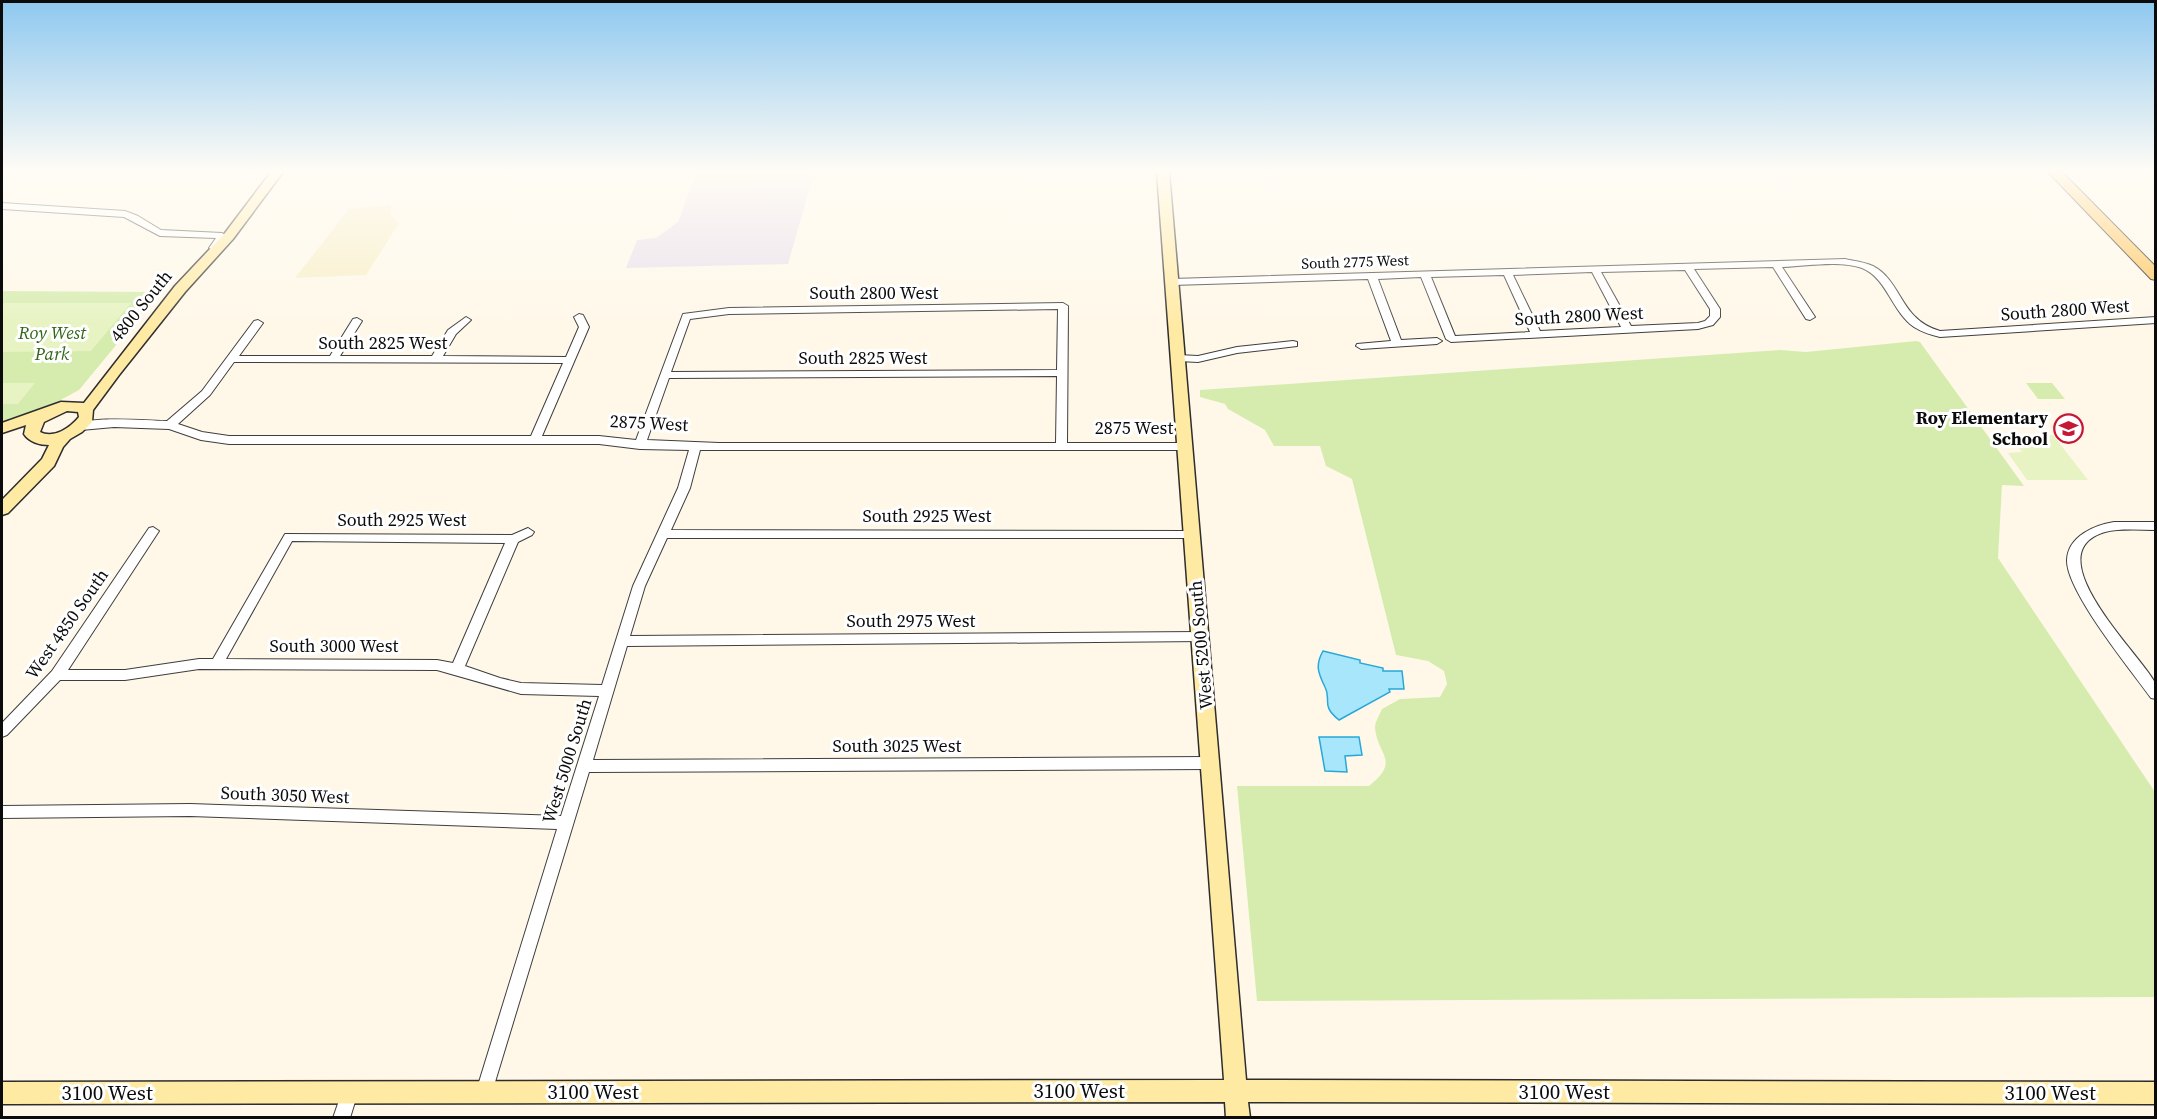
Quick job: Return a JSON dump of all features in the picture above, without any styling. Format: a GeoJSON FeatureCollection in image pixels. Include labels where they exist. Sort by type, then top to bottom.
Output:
{"type":"FeatureCollection","features":[{"type":"Feature","properties":{"kind":"main road"},"geometry":{"type":"LineString","coordinates":[[2105,224],[2155,275]]}},
{"type":"Feature","properties":{"kind":"street"},"geometry":{"type":"LineString","coordinates":[[144,224],[160,233],[219,235]]}},
{"type":"Feature","properties":{"kind":"street","name":"4800 South"},"geometry":{"type":"LineString","coordinates":[[200,266],[227,224]]}},
{"type":"Feature","properties":{"kind":"street","name":"4800 South"},"geometry":{"type":"LineString","coordinates":[[85,418],[114,372],[200,266],[238,224]]}},
{"type":"Feature","properties":{"kind":"street","name":"West 5200 South"},"geometry":{"type":"LineString","coordinates":[[1167,224],[1238,1118]]}},
{"type":"Feature","properties":{"kind":"street","name":"South 2775 West"},"geometry":{"type":"LineString","coordinates":[[1172,282],[1845,262],[1863,265],[1876,273],[1910,321],[1925,331],[1940,334]]}},
{"type":"Feature","properties":{"kind":"street"},"geometry":{"type":"LineString","coordinates":[[1776,264],[1810,317]]}},
{"type":"Feature","properties":{"kind":"street","name":"South 2800 West"},"geometry":{"type":"LineString","coordinates":[[1425,275],[1451,339],[1698,326],[1709,323],[1715,317],[1715,309],[1688,267]]}},
{"type":"Feature","properties":{"kind":"street"},"geometry":{"type":"LineString","coordinates":[[1595,270],[1628,330]]}},
{"type":"Feature","properties":{"kind":"street"},"geometry":{"type":"LineString","coordinates":[[1508,272],[1538,335]]}},
{"type":"Feature","properties":{"kind":"street"},"geometry":{"type":"LineString","coordinates":[[1372,276],[1397,344]]}},
{"type":"Feature","properties":{"kind":"street","name":"South 2800 West"},"geometry":{"type":"LineString","coordinates":[[665,375],[686,316],[729,311],[1063,306],[1062,373]]}},
{"type":"Feature","properties":{"kind":"street"},"geometry":{"type":"LineString","coordinates":[[535,440],[584,327],[579,317]]}},
{"type":"Feature","properties":{"kind":"street"},"geometry":{"type":"LineString","coordinates":[[436,359],[452,332],[466,320]]}},
{"type":"Feature","properties":{"kind":"street","name":"South 2800 West"},"geometry":{"type":"LineString","coordinates":[[1940,334],[2156,320]]}},
{"type":"Feature","properties":{"kind":"street"},"geometry":{"type":"LineString","coordinates":[[333,359],[357,321]]}},
{"type":"Feature","properties":{"kind":"street"},"geometry":{"type":"LineString","coordinates":[[170,425],[206,393],[258,323]]}},
{"type":"Feature","properties":{"kind":"street"},"geometry":{"type":"LineString","coordinates":[[1361,346],[1437,341]]}},
{"type":"Feature","properties":{"kind":"street"},"geometry":{"type":"LineString","coordinates":[[1178,358],[1198,359],[1237,350],[1293,344]]}},
{"type":"Feature","properties":{"kind":"street","name":"South 2825 West"},"geometry":{"type":"LineString","coordinates":[[232,359],[570,360]]}},
{"type":"Feature","properties":{"kind":"street","name":"4800 South"},"geometry":{"type":"LineString","coordinates":[[45,414],[67,406],[114,372]]}},
{"type":"Feature","properties":{"kind":"street"},"geometry":{"type":"LineString","coordinates":[[1061,447],[1062,373]]}},
{"type":"Feature","properties":{"kind":"street","name":"South 2825 West"},"geometry":{"type":"LineString","coordinates":[[665,375],[1062,373]]}},
{"type":"Feature","properties":{"kind":"street"},"geometry":{"type":"LineString","coordinates":[[640,445],[665,375]]}},
{"type":"Feature","properties":{"kind":"street"},"geometry":{"type":"LineString","coordinates":[[4,506],[49,462],[56,445],[85,418],[82,407],[67,406]]}},
{"type":"Feature","properties":{"kind":"street"},"geometry":{"type":"LineString","coordinates":[[2,428],[45,414]]}},
{"type":"Feature","properties":{"kind":"street"},"geometry":{"type":"LineString","coordinates":[[4,506],[16,484],[36,463],[44,449],[35,435],[33,424],[45,414]]}},
{"type":"Feature","properties":{"kind":"street","name":"2875 West"},"geometry":{"type":"LineString","coordinates":[[85,418],[114,423],[170,425],[201,436],[229,440],[599,440],[640,445],[1185,447]]}},
{"type":"Feature","properties":{"kind":"street"},"geometry":{"type":"LineString","coordinates":[[2,428],[35,435],[65,435]]}},
{"type":"Feature","properties":{"kind":"street","name":"West 5000 South"},"geometry":{"type":"LineString","coordinates":[[484,1092],[639,586],[684,488],[696,445]]}},
{"type":"Feature","properties":{"kind":"street"},"geometry":{"type":"LineString","coordinates":[[2156,526],[2120,526],[2101,530],[2079,544],[2072,560],[2076,577],[2149,674],[2156,694]]}},
{"type":"Feature","properties":{"kind":"street","name":"West 4850 South"},"geometry":{"type":"LineString","coordinates":[[2,731],[57,675],[153,531]]}},
{"type":"Feature","properties":{"kind":"street"},"geometry":{"type":"LineString","coordinates":[[458,667],[513,539],[528,532]]}},
{"type":"Feature","properties":{"kind":"street","name":"South 2925 West"},"geometry":{"type":"LineString","coordinates":[[217,663],[288,534],[513,539]]}},
{"type":"Feature","properties":{"kind":"street","name":"South 2925 West"},"geometry":{"type":"LineString","coordinates":[[663,534],[1192,534]]}},
{"type":"Feature","properties":{"kind":"street","name":"South 2975 West"},"geometry":{"type":"LineString","coordinates":[[622,641],[1200,637]]}},
{"type":"Feature","properties":{"kind":"street","name":"South 3000 West"},"geometry":{"type":"LineString","coordinates":[[57,675],[125,675],[217,663],[437,665],[458,667],[506,686],[528,689],[607,691]]}},
{"type":"Feature","properties":{"kind":"street","name":"South 3025 West"},"geometry":{"type":"LineString","coordinates":[[584,766],[1210,763]]}},
{"type":"Feature","properties":{"kind":"street","name":"South 3050 West"},"geometry":{"type":"LineString","coordinates":[[2,812],[190,810],[471,822],[567,823]]}},
{"type":"Feature","properties":{"kind":"street","name":"3100 West"},"geometry":{"type":"LineString","coordinates":[[2,1093],[1236,1091],[2156,1093]]}},
{"type":"Feature","properties":{"kind":"street"},"geometry":{"type":"LineString","coordinates":[[341,1118],[350,1092]]}},
{"type":"Feature","properties":{"kind":"shaded area"},"geometry":{"type":"Polygon","coordinates":[[[337,224],[398,224],[366,275],[295,278],[337,224]]]}},
{"type":"Feature","properties":{"kind":"shaded area"},"geometry":{"type":"Polygon","coordinates":[[[675,224],[799,224],[788,264],[626,268],[637,240],[656,238],[675,224]]]}},
{"type":"Feature","properties":{"kind":"green space","name":"Roy West Park"},"geometry":{"type":"Polygon","coordinates":[[[2,291],[160,292],[79,390],[33,415],[2,422],[2,291]]]}},
{"type":"Feature","properties":{"kind":"green space"},"geometry":{"type":"Polygon","coordinates":[[[4,303],[131,303],[91,351],[2,352],[2,306],[4,303]]]}},
{"type":"Feature","properties":{"kind":"green space"},"geometry":{"type":"Polygon","coordinates":[[[1920,342],[2024,486],[2002,485],[1998,558],[2155,792],[2155,997],[1257,1001],[1237,786],[1369,786],[1379,777],[1386,763],[1375,727],[1382,709],[1400,699],[1440,697],[1447,684],[1444,671],[1428,661],[1396,655],[1352,479],[1326,466],[1320,446],[1274,446],[1265,430],[1228,409],[1225,404],[1200,397],[1200,390],[1780,350],[1806,352],[1920,342]]]}},
{"type":"Feature","properties":{"kind":"green space"},"geometry":{"type":"Polygon","coordinates":[[[2,383],[35,383],[18,404],[2,404],[2,383]]]}},
{"type":"Feature","properties":{"kind":"green space"},"geometry":{"type":"Polygon","coordinates":[[[2026,383],[2052,383],[2065,399],[2038,399],[2026,383]]]}},
{"type":"Feature","properties":{"kind":"green space"},"geometry":{"type":"Polygon","coordinates":[[[2010,435],[2053,435],[2088,480],[2027,480],[2008,453],[2022,452],[2010,435]]]}},
{"type":"Feature","properties":{"kind":"water"},"geometry":{"type":"Polygon","coordinates":[[[1323,651],[1360,660],[1360,663],[1383,668],[1383,671],[1402,671],[1404,689],[1389,689],[1390,692],[1339,720],[1328,706],[1327,692],[1319,673],[1318,665],[1323,651]]]}},
{"type":"Feature","properties":{"kind":"water"},"geometry":{"type":"Polygon","coordinates":[[[1319,737],[1359,737],[1362,755],[1345,756],[1347,772],[1325,771],[1319,737]]]}},
{"type":"Feature","properties":{"kind":"place","name":"Roy Elementary School"},"geometry":{"type":"Point","coordinates":[2069,428]}}]}
